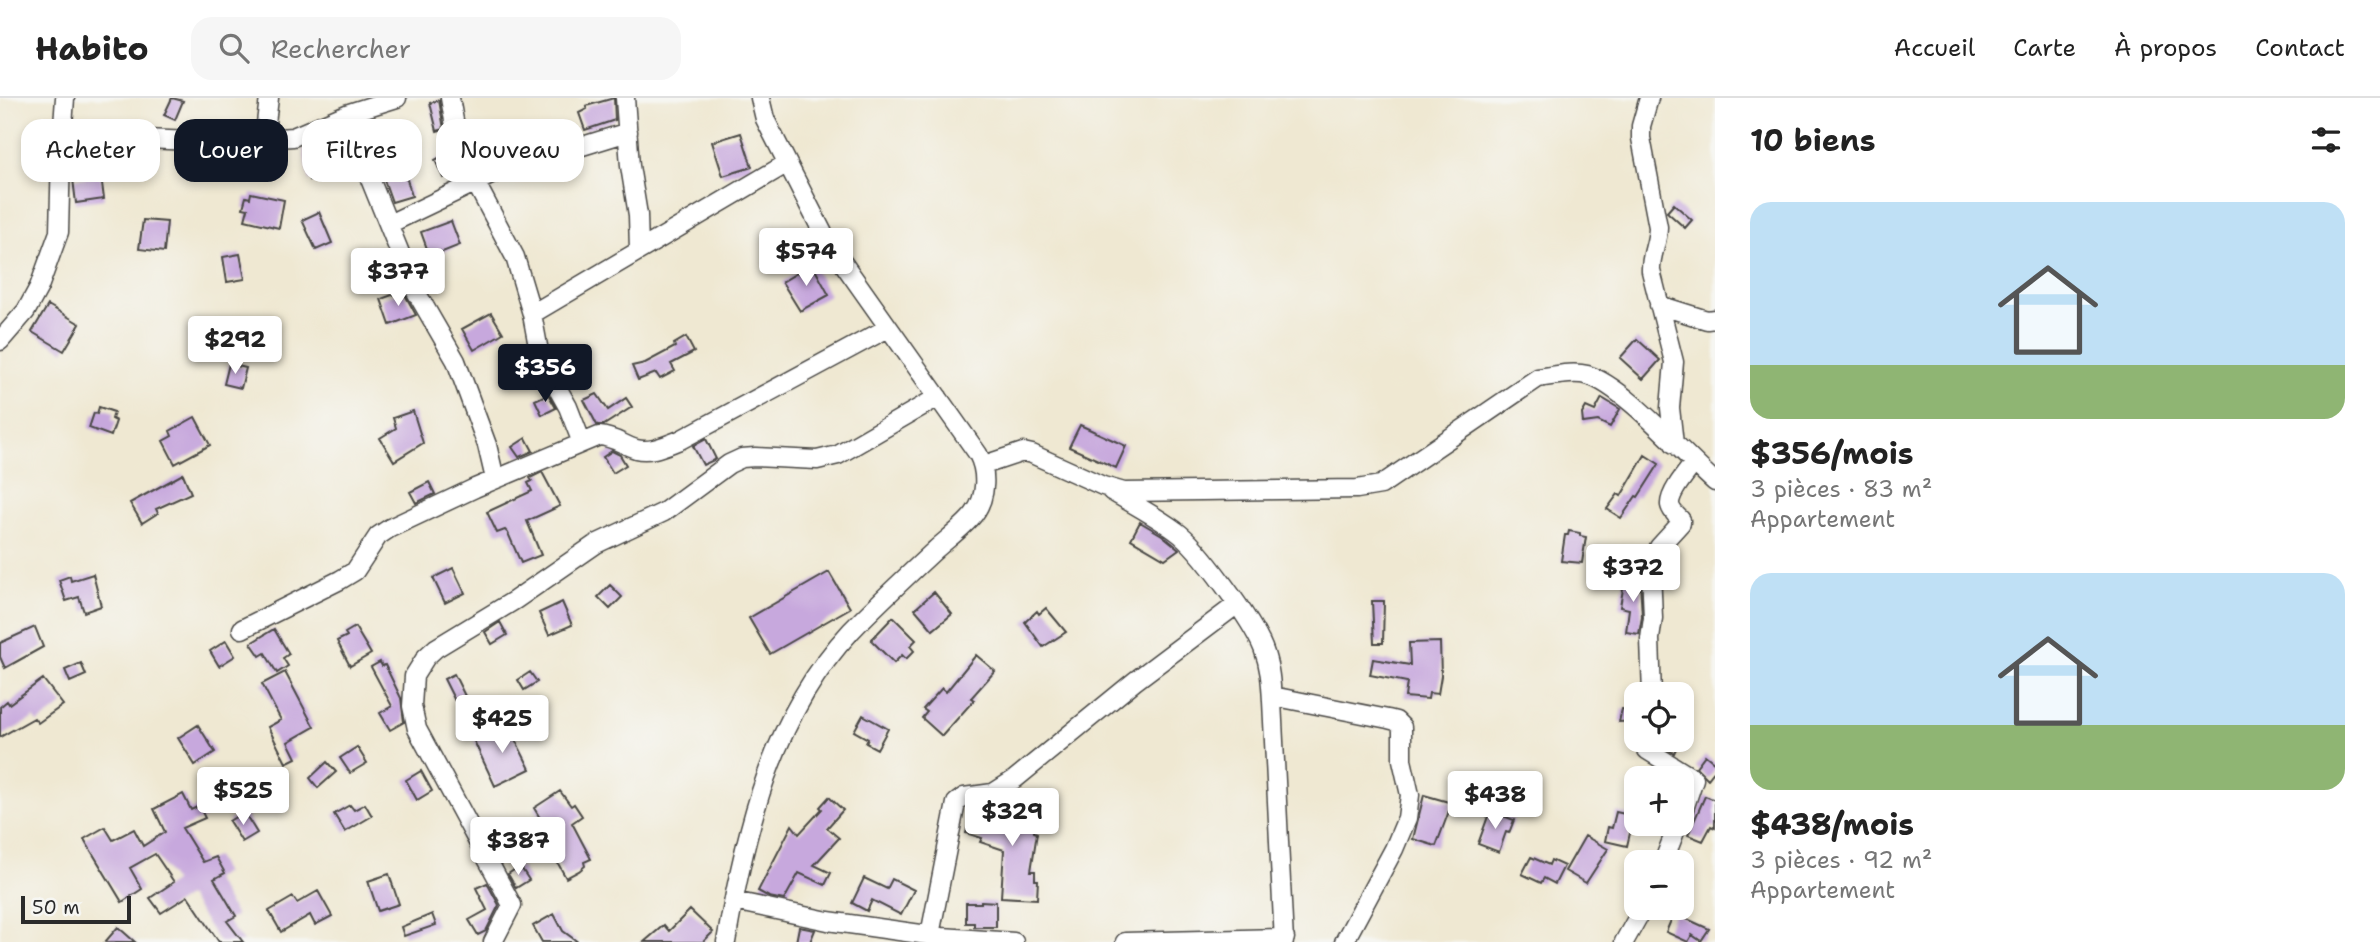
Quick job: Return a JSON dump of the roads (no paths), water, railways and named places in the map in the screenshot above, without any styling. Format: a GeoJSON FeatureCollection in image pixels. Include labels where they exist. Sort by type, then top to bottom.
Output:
{"type":"FeatureCollection","features":[{"type":"Feature","properties":{"kind":"street"},"geometry":{"type":"LineString","coordinates":[[63,119],[65,98]]}},
{"type":"Feature","properties":{"kind":"street"},"geometry":{"type":"LineString","coordinates":[[266,119],[269,98]]}},
{"type":"Feature","properties":{"kind":"street"},"geometry":{"type":"LineString","coordinates":[[288,138],[349,113],[397,98]]}},
{"type":"Feature","properties":{"kind":"street"},"geometry":{"type":"LineString","coordinates":[[450,98],[455,126],[476,183],[514,257],[532,314],[540,357],[568,407],[582,443]]}},
{"type":"Feature","properties":{"kind":"street"},"geometry":{"type":"LineString","coordinates":[[625,98],[630,166],[638,215],[639,250]]}},
{"type":"Feature","properties":{"kind":"street"},"geometry":{"type":"LineString","coordinates":[[726,942],[744,847],[765,781],[785,729],[808,688],[833,650],[874,606],[975,513],[985,484],[984,465],[978,454],[825,239],[765,119],[760,98]]}},
{"type":"Feature","properties":{"kind":"street"},"geometry":{"type":"LineString","coordinates":[[1649,98],[1641,126],[1641,138],[1658,227],[1658,238],[1650,261],[1674,362],[1670,408],[1674,444]]}},
{"type":"Feature","properties":{"kind":"street"},"geometry":{"type":"LineString","coordinates":[[349,113],[359,149],[421,303],[456,361],[487,445],[495,480]]}},
{"type":"Feature","properties":{"kind":"street"},"geometry":{"type":"LineString","coordinates":[[388,224],[514,164],[628,132]]}},
{"type":"Feature","properties":{"kind":"street"},"geometry":{"type":"LineString","coordinates":[[532,314],[786,164]]}},
{"type":"Feature","properties":{"kind":"street"},"geometry":{"type":"LineString","coordinates":[[0,341],[26,311],[53,253],[59,232],[60,182]]}},
{"type":"Feature","properties":{"kind":"street"},"geometry":{"type":"LineString","coordinates":[[1659,304],[1707,320],[1715,319]]}},
{"type":"Feature","properties":{"kind":"street"},"geometry":{"type":"LineString","coordinates":[[242,629],[355,571],[378,536],[390,528],[599,436],[623,441],[635,449],[657,448],[680,440],[888,328]]}},
{"type":"Feature","properties":{"kind":"street"},"geometry":{"type":"LineString","coordinates":[[1103,486],[1124,492],[1148,492],[1357,489],[1381,485],[1521,388],[1538,378],[1560,375],[1585,375],[1603,383],[1634,406],[1715,482]]}},
{"type":"Feature","properties":{"kind":"street"},"geometry":{"type":"LineString","coordinates":[[493,942],[512,905],[417,729],[412,693],[414,676],[426,657],[596,544],[664,512],[729,464],[742,458],[817,460],[838,455],[938,397]]}},
{"type":"Feature","properties":{"kind":"street"},"geometry":{"type":"LineString","coordinates":[[984,465],[1023,452],[1032,453],[1103,486],[1178,532],[1194,547],[1250,623],[1270,669],[1284,940],[1125,942]]}},
{"type":"Feature","properties":{"kind":"street"},"geometry":{"type":"LineString","coordinates":[[1651,682],[1650,639],[1653,618],[1651,569],[1660,547],[1681,523],[1671,509],[1670,502],[1680,481],[1694,463]]}},
{"type":"Feature","properties":{"kind":"street"},"geometry":{"type":"LineString","coordinates":[[930,935],[956,803],[964,797],[993,793],[1016,779],[1145,673],[1236,605]]}},
{"type":"Feature","properties":{"kind":"street"},"geometry":{"type":"LineString","coordinates":[[1272,696],[1388,719],[1396,721],[1402,727],[1402,760],[1410,795],[1407,818],[1394,849],[1344,942]]}},
{"type":"Feature","properties":{"kind":"street"},"geometry":{"type":"LineString","coordinates":[[1650,752],[1673,766]]}},
{"type":"Feature","properties":{"kind":"street"},"geometry":{"type":"LineString","coordinates":[[734,901],[828,921],[930,935],[1014,942]]}},
{"type":"Feature","properties":{"kind":"street"},"geometry":{"type":"LineString","coordinates":[[1624,942],[1636,920]]}}]}
